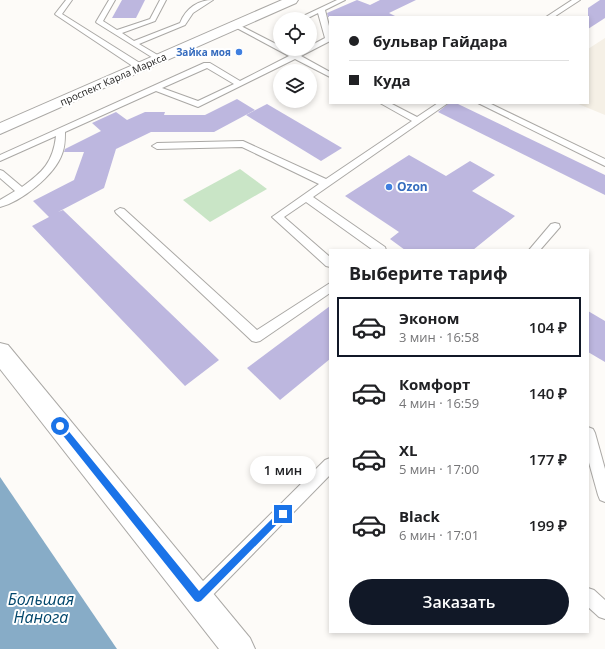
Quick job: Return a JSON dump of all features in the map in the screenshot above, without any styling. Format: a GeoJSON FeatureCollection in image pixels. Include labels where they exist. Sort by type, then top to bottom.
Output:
{"type":"FeatureCollection","features":[{"type":"Feature","properties":{"kind":"street","name":"проспект Карла Маркса"},"geometry":{"type":"LineString","coordinates":[[0,128],[292,0]]}},
{"type":"Feature","properties":{"kind":"street"},"geometry":{"type":"LineString","coordinates":[[0,352],[239,649]]}},
{"type":"Feature","properties":{"kind":"lane"},"geometry":{"type":"LineString","coordinates":[[69,0],[58,14],[140,67]]}},
{"type":"Feature","properties":{"kind":"lane"},"geometry":{"type":"LineString","coordinates":[[112,0],[99,22],[158,59]]}},
{"type":"Feature","properties":{"kind":"lane"},"geometry":{"type":"LineString","coordinates":[[116,33],[153,20],[164,0]]}},
{"type":"Feature","properties":{"kind":"lane"},"geometry":{"type":"LineString","coordinates":[[133,44],[183,24],[187,13],[194,7],[210,0]]}},
{"type":"Feature","properties":{"kind":"lane"},"geometry":{"type":"LineString","coordinates":[[316,12],[342,0]]}},
{"type":"Feature","properties":{"kind":"lane"},"geometry":{"type":"LineString","coordinates":[[551,16],[577,0]]}},
{"type":"Feature","properties":{"kind":"lane"},"geometry":{"type":"LineString","coordinates":[[317,44],[329,40],[321,10]]}},
{"type":"Feature","properties":{"kind":"lane"},"geometry":{"type":"LineString","coordinates":[[235,25],[273,45]]}},
{"type":"Feature","properties":{"kind":"lane"},"geometry":{"type":"LineString","coordinates":[[155,88],[198,104],[296,57],[329,74]]}},
{"type":"Feature","properties":{"kind":"lane"},"geometry":{"type":"LineString","coordinates":[[0,158],[207,65],[240,84]]}},
{"type":"Feature","properties":{"kind":"lane"},"geometry":{"type":"LineString","coordinates":[[386,104],[418,121]]}},
{"type":"Feature","properties":{"kind":"lane"},"geometry":{"type":"LineString","coordinates":[[329,262],[277,216],[443,104]]}},
{"type":"Feature","properties":{"kind":"lane"},"geometry":{"type":"LineString","coordinates":[[484,104],[605,163]]}},
{"type":"Feature","properties":{"kind":"lane"},"geometry":{"type":"LineString","coordinates":[[0,204],[22,192],[45,173],[58,154],[61,131]]}},
{"type":"Feature","properties":{"kind":"lane"},"geometry":{"type":"LineString","coordinates":[[157,146],[243,144],[326,183]]}},
{"type":"Feature","properties":{"kind":"lane"},"geometry":{"type":"LineString","coordinates":[[0,173],[22,192]]}},
{"type":"Feature","properties":{"kind":"lane"},"geometry":{"type":"LineString","coordinates":[[306,197],[380,249]]}},
{"type":"Feature","properties":{"kind":"lane"},"geometry":{"type":"LineString","coordinates":[[120,211],[256,337],[329,288]]}},
{"type":"Feature","properties":{"kind":"lane"},"geometry":{"type":"LineString","coordinates":[[535,249],[555,228]]}},
{"type":"Feature","properties":{"kind":"lane"},"geometry":{"type":"LineString","coordinates":[[589,437],[605,495]]}},
{"type":"Feature","properties":{"kind":"lane"},"geometry":{"type":"LineString","coordinates":[[198,598],[329,466]]}},
{"type":"Feature","properties":{"kind":"lane"},"geometry":{"type":"LineString","coordinates":[[589,597],[605,611]]}},
{"type":"Feature","properties":{"kind":"shaded area"},"geometry":{"type":"Polygon","coordinates":[[[605,38],[605,115],[578,104],[589,104],[589,48],[605,38]]]}},
{"type":"Feature","properties":{"kind":"green space"},"geometry":{"type":"Polygon","coordinates":[[[240,169],[267,189],[210,222],[183,200],[240,169]]]}},
{"type":"Feature","properties":{"kind":"water","name":"Большая Нанога"},"geometry":{"type":"Polygon","coordinates":[[[0,477],[117,649],[0,649],[0,477]]]}},
{"type":"Feature","properties":{"kind":"building"},"geometry":{"type":"Polygon","coordinates":[[[122,0],[145,0],[136,18],[112,18],[122,0]]]}},
{"type":"Feature","properties":{"kind":"building"},"geometry":{"type":"Polygon","coordinates":[[[357,0],[370,5],[380,0],[416,0],[389,13],[395,16],[328,17],[327,13],[357,0]]]}},
{"type":"Feature","properties":{"kind":"building"},"geometry":{"type":"Polygon","coordinates":[[[600,0],[605,0],[605,18],[589,28],[589,16],[588,8],[600,0]]]}},
{"type":"Feature","properties":{"kind":"building"},"geometry":{"type":"Polygon","coordinates":[[[237,99],[255,110],[214,132],[151,132],[116,149],[104,188],[58,212],[63,210],[219,360],[185,386],[32,226],[49,217],[33,201],[74,180],[84,152],[64,152],[65,149],[101,131],[92,123],[116,112],[127,120],[145,112],[165,112],[164,115],[205,115],[237,99]]]}},
{"type":"Feature","properties":{"kind":"building"},"geometry":{"type":"Polygon","coordinates":[[[267,104],[342,148],[321,161],[246,115],[267,104]]]}},
{"type":"Feature","properties":{"kind":"building"},"geometry":{"type":"Polygon","coordinates":[[[448,104],[458,104],[605,175],[605,195],[438,112],[448,104]]]}},
{"type":"Feature","properties":{"kind":"building"},"geometry":{"type":"Polygon","coordinates":[[[409,155],[446,176],[470,161],[495,175],[472,191],[515,216],[474,249],[404,249],[390,239],[399,232],[345,196],[409,155]]]}},
{"type":"Feature","properties":{"kind":"building"},"geometry":{"type":"Polygon","coordinates":[[[329,307],[329,360],[280,400],[247,368],[329,307]]]}},
{"type":"Feature","properties":{"kind":"building"},"geometry":{"type":"Polygon","coordinates":[[[589,312],[605,321],[605,362],[589,353],[589,312]]]}},
{"type":"Feature","properties":{"kind":"place","name":"Зайка моя"},"geometry":{"type":"Point","coordinates":[239,52]}},
{"type":"Feature","properties":{"kind":"place","name":"Ozon"},"geometry":{"type":"Point","coordinates":[389,187]}},
{"type":"Feature","properties":{"kind":"route"},"geometry":{"type":"LineString","coordinates":[[60,426],[198,598],[283,514]]}}]}
